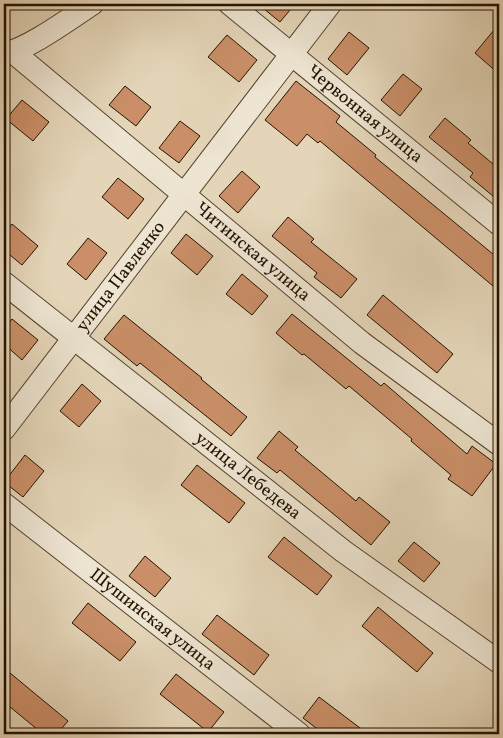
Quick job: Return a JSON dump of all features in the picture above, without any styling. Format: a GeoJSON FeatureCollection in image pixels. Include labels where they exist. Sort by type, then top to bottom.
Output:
{"type":"FeatureCollection","features":[{"type":"Feature","properties":{"kind":"street"},"geometry":{"type":"LineString","coordinates":[[8,53],[51,31],[92,4]]}},
{"type":"Feature","properties":{"kind":"street","name":"Червонная улица"},"geometry":{"type":"LineString","coordinates":[[230,4],[499,224]]}},
{"type":"Feature","properties":{"kind":"street","name":"улица Павленко"},"geometry":{"type":"LineString","coordinates":[[4,429],[330,4]]}},
{"type":"Feature","properties":{"kind":"street","name":"Читинская улица"},"geometry":{"type":"LineString","coordinates":[[8,53],[362,343],[499,444]]}},
{"type":"Feature","properties":{"kind":"street","name":"улица Лебедева"},"geometry":{"type":"LineString","coordinates":[[4,282],[343,551],[499,662]]}},
{"type":"Feature","properties":{"kind":"street","name":"Шушинская улица"},"geometry":{"type":"LineString","coordinates":[[4,504],[299,734]]}},
{"type":"Feature","properties":{"kind":"building"},"geometry":{"type":"Polygon","coordinates":[[[258,4],[295,4],[280,22],[258,4]]]}},
{"type":"Feature","properties":{"kind":"building"},"geometry":{"type":"Polygon","coordinates":[[[499,24],[499,74],[475,53],[499,24]]]}},
{"type":"Feature","properties":{"kind":"building"},"geometry":{"type":"Polygon","coordinates":[[[349,32],[369,48],[347,75],[328,59],[349,32]]]}},
{"type":"Feature","properties":{"kind":"building"},"geometry":{"type":"Polygon","coordinates":[[[227,35],[257,60],[239,82],[208,57],[227,35]]]}},
{"type":"Feature","properties":{"kind":"building"},"geometry":{"type":"Polygon","coordinates":[[[403,74],[422,89],[400,116],[381,100],[403,74]]]}},
{"type":"Feature","properties":{"kind":"building"},"geometry":{"type":"Polygon","coordinates":[[[296,81],[340,116],[336,122],[376,155],[375,157],[499,259],[499,291],[320,141],[318,143],[307,134],[297,146],[265,120],[296,81]]]}},
{"type":"Feature","properties":{"kind":"building"},"geometry":{"type":"Polygon","coordinates":[[[125,86],[151,107],[136,126],[109,105],[125,86]]]}},
{"type":"Feature","properties":{"kind":"building"},"geometry":{"type":"Polygon","coordinates":[[[22,100],[49,122],[33,141],[6,119],[22,100]]]}},
{"type":"Feature","properties":{"kind":"building"},"geometry":{"type":"Polygon","coordinates":[[[445,118],[471,140],[468,143],[499,169],[499,201],[470,177],[473,173],[429,137],[445,118]]]}},
{"type":"Feature","properties":{"kind":"building"},"geometry":{"type":"Polygon","coordinates":[[[180,121],[200,136],[179,163],[159,148],[180,121]]]}},
{"type":"Feature","properties":{"kind":"building"},"geometry":{"type":"Polygon","coordinates":[[[242,171],[260,187],[238,213],[219,196],[242,171]]]}},
{"type":"Feature","properties":{"kind":"building"},"geometry":{"type":"Polygon","coordinates":[[[118,178],[144,199],[128,219],[102,197],[118,178]]]}},
{"type":"Feature","properties":{"kind":"building"},"geometry":{"type":"Polygon","coordinates":[[[288,217],[314,239],[311,242],[357,279],[341,298],[314,277],[317,273],[272,236],[288,217]]]}},
{"type":"Feature","properties":{"kind":"building"},"geometry":{"type":"Polygon","coordinates":[[[12,224],[38,246],[22,265],[4,250],[4,234],[12,224]]]}},
{"type":"Feature","properties":{"kind":"building"},"geometry":{"type":"Polygon","coordinates":[[[186,234],[213,256],[197,275],[171,253],[186,234]]]}},
{"type":"Feature","properties":{"kind":"building"},"geometry":{"type":"Polygon","coordinates":[[[88,238],[107,253],[86,280],[67,264],[88,238]]]}},
{"type":"Feature","properties":{"kind":"building"},"geometry":{"type":"Polygon","coordinates":[[[242,274],[268,296],[252,315],[226,294],[242,274]]]}},
{"type":"Feature","properties":{"kind":"building"},"geometry":{"type":"Polygon","coordinates":[[[383,295],[453,354],[437,373],[367,315],[383,295]]]}},
{"type":"Feature","properties":{"kind":"building"},"geometry":{"type":"Polygon","coordinates":[[[292,314],[381,386],[384,383],[467,454],[472,446],[496,464],[472,496],[448,479],[451,475],[349,386],[346,389],[276,333],[292,314]]]}},
{"type":"Feature","properties":{"kind":"building"},"geometry":{"type":"Polygon","coordinates":[[[124,315],[247,417],[231,436],[140,363],[137,366],[104,339],[124,315]]]}},
{"type":"Feature","properties":{"kind":"building"},"geometry":{"type":"Polygon","coordinates":[[[12,319],[38,340],[22,360],[4,344],[4,329],[12,319]]]}},
{"type":"Feature","properties":{"kind":"building"},"geometry":{"type":"Polygon","coordinates":[[[82,384],[101,401],[79,427],[60,411],[82,384]]]}},
{"type":"Feature","properties":{"kind":"building"},"geometry":{"type":"Polygon","coordinates":[[[279,431],[298,447],[295,450],[356,501],[359,497],[390,522],[371,545],[280,470],[277,473],[257,458],[279,431]]]}},
{"type":"Feature","properties":{"kind":"building"},"geometry":{"type":"Polygon","coordinates":[[[25,455],[44,471],[23,497],[4,482],[25,455]]]}},
{"type":"Feature","properties":{"kind":"building"},"geometry":{"type":"Polygon","coordinates":[[[197,465],[245,503],[229,523],[181,485],[197,465]]]}},
{"type":"Feature","properties":{"kind":"building"},"geometry":{"type":"Polygon","coordinates":[[[284,537],[332,576],[317,595],[268,557],[284,537]]]}},
{"type":"Feature","properties":{"kind":"building"},"geometry":{"type":"Polygon","coordinates":[[[414,542],[440,563],[424,582],[398,561],[414,542]]]}},
{"type":"Feature","properties":{"kind":"building"},"geometry":{"type":"Polygon","coordinates":[[[145,556],[171,578],[155,597],[129,576],[145,556]]]}},
{"type":"Feature","properties":{"kind":"building"},"geometry":{"type":"Polygon","coordinates":[[[88,603],[136,642],[120,661],[72,623],[88,603]]]}},
{"type":"Feature","properties":{"kind":"building"},"geometry":{"type":"Polygon","coordinates":[[[378,607],[433,653],[417,672],[362,626],[378,607]]]}},
{"type":"Feature","properties":{"kind":"building"},"geometry":{"type":"Polygon","coordinates":[[[217,615],[269,655],[254,675],[202,634],[217,615]]]}},
{"type":"Feature","properties":{"kind":"building"},"geometry":{"type":"Polygon","coordinates":[[[4,668],[68,721],[57,734],[43,734],[4,702],[4,668]]]}},
{"type":"Feature","properties":{"kind":"building"},"geometry":{"type":"Polygon","coordinates":[[[176,674],[224,712],[208,732],[160,694],[176,674]]]}},
{"type":"Feature","properties":{"kind":"building"},"geometry":{"type":"Polygon","coordinates":[[[319,697],[368,734],[324,734],[303,718],[319,697]]]}}]}
